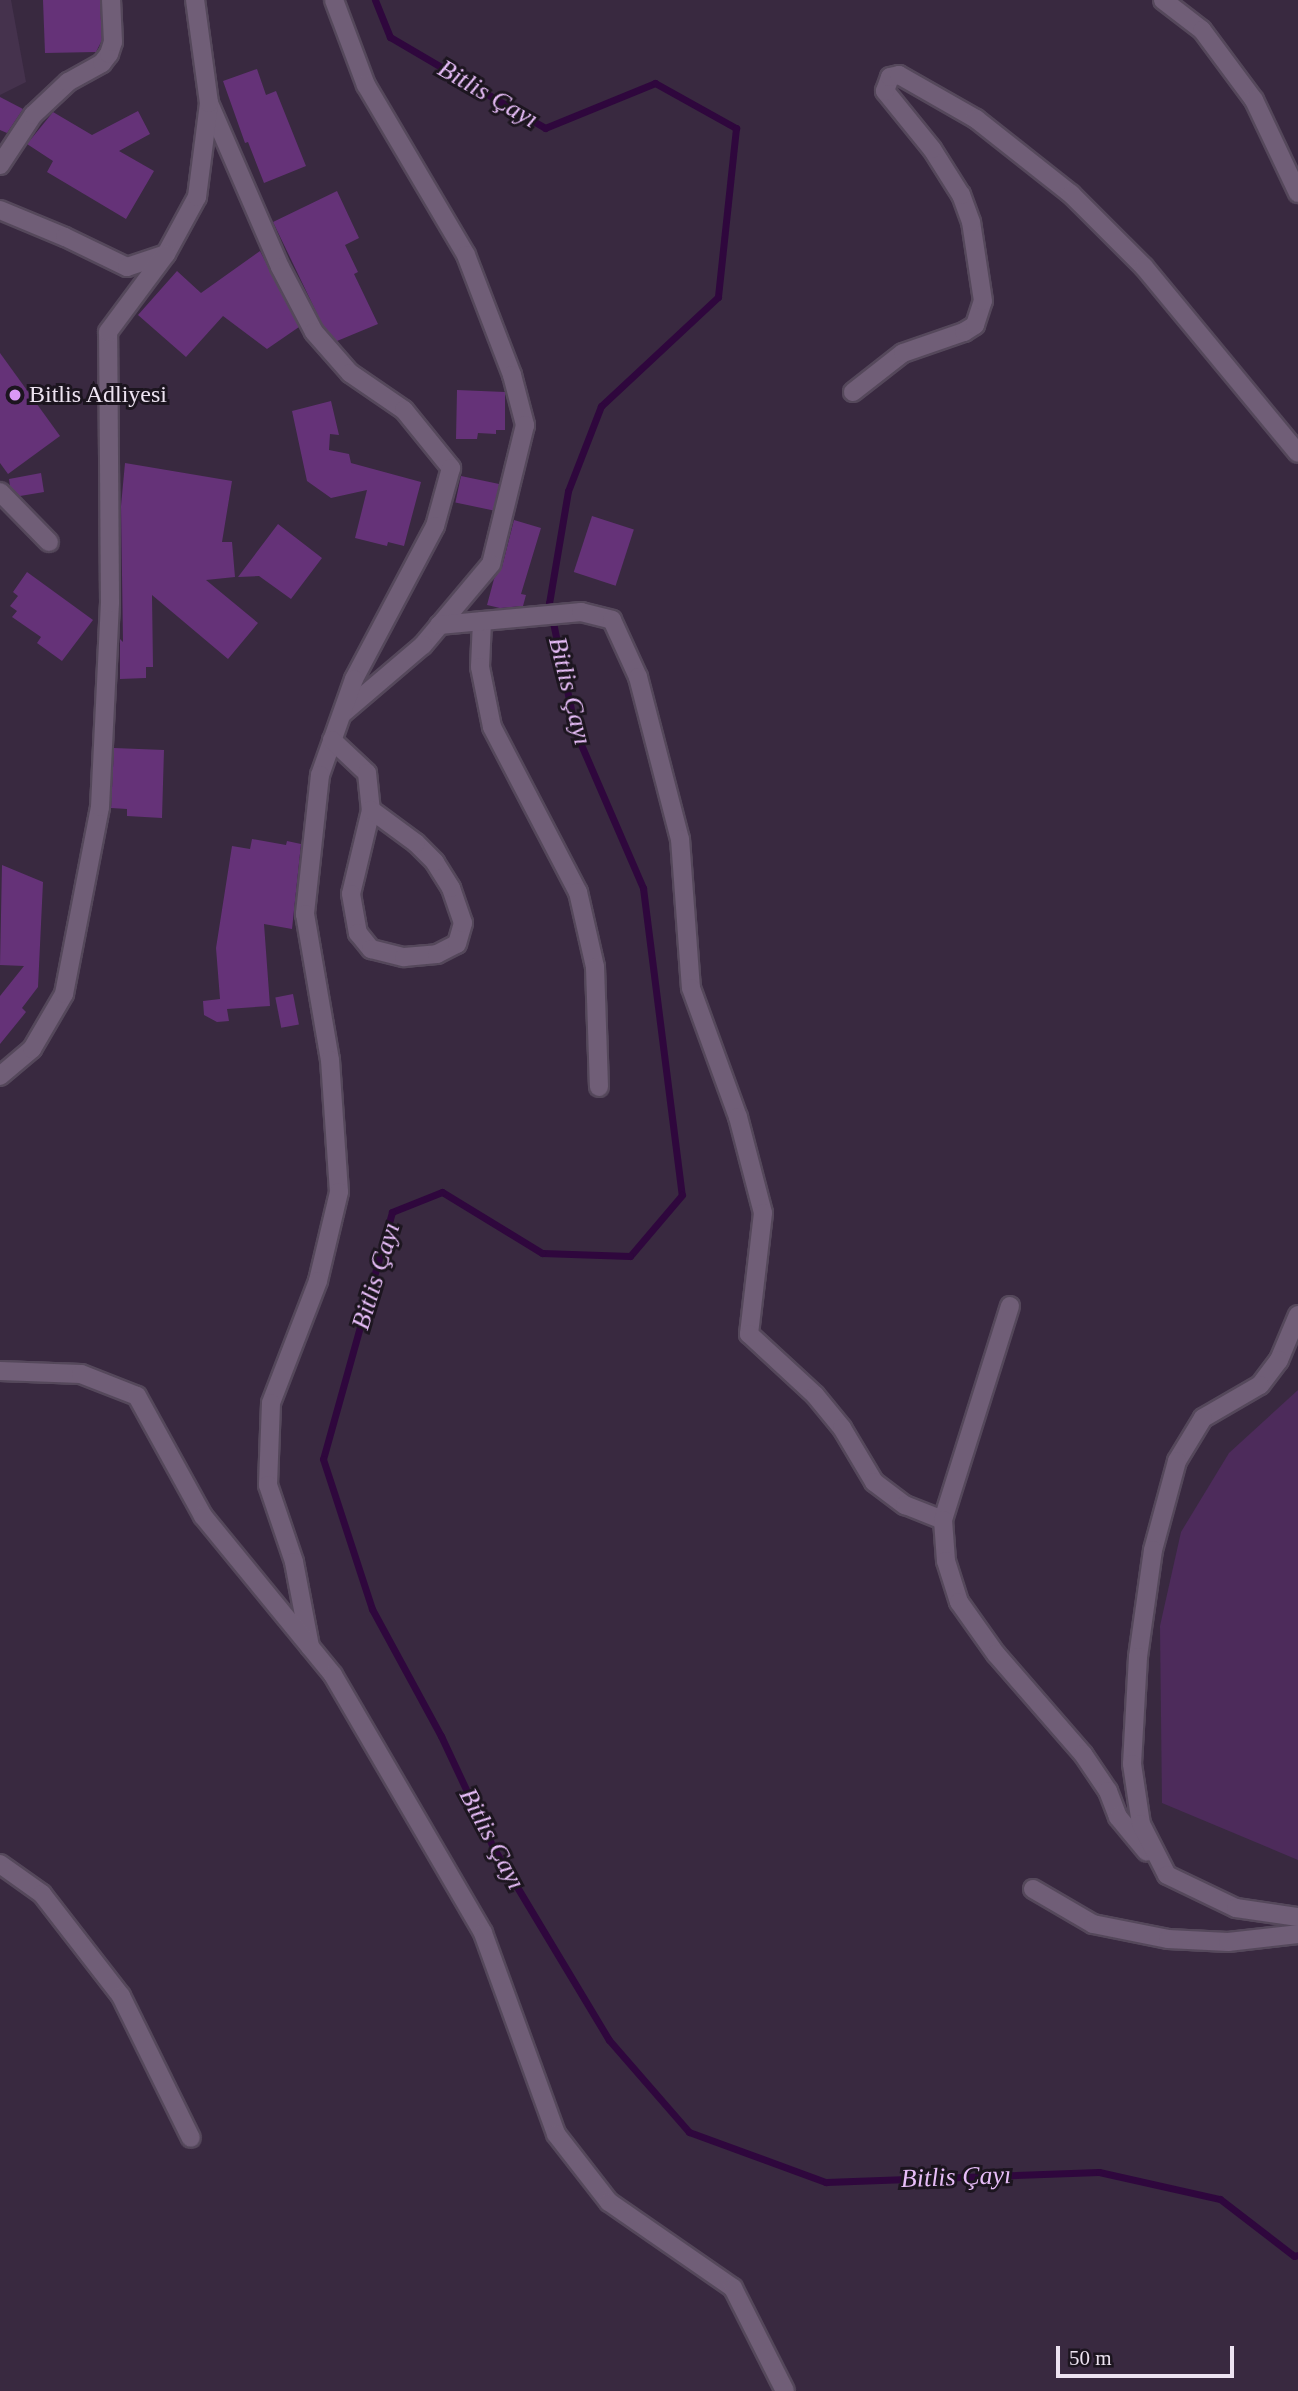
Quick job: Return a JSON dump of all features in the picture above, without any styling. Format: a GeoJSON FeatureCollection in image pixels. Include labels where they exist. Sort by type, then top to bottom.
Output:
{"type":"FeatureCollection","features":[{"type":"Feature","properties":{"kind":"street"},"geometry":{"type":"LineString","coordinates":[[0,165],[33,116],[68,82],[102,62],[109,54],[113,42],[111,0]]}},
{"type":"Feature","properties":{"kind":"street"},"geometry":{"type":"LineString","coordinates":[[0,1076],[32,1049],[64,994],[100,807],[110,603],[108,331],[166,254],[197,197],[209,103],[195,0]]}},
{"type":"Feature","properties":{"kind":"street"},"geometry":{"type":"LineString","coordinates":[[334,0],[366,85],[466,255],[512,375],[525,425],[491,564],[423,645],[341,715]]}},
{"type":"Feature","properties":{"kind":"street"},"geometry":{"type":"LineString","coordinates":[[1163,0],[1202,30],[1254,100],[1298,193]]}},
{"type":"Feature","properties":{"kind":"street"},"geometry":{"type":"LineString","coordinates":[[853,392],[903,353],[964,332],[975,325],[983,302],[971,222],[961,195],[932,149],[885,91],[890,77],[899,75],[1004,140],[1090,212],[1144,267],[1298,453]]}},
{"type":"Feature","properties":{"kind":"street"},"geometry":{"type":"LineString","coordinates":[[209,103],[280,267],[314,332],[350,373],[404,410],[451,468],[435,526],[354,679],[320,775],[305,914],[330,1060],[338,1192],[318,1282],[271,1403],[268,1485],[295,1562],[310,1647]]}},
{"type":"Feature","properties":{"kind":"street"},"geometry":{"type":"LineString","coordinates":[[0,211],[65,237],[127,267],[166,254]]}},
{"type":"Feature","properties":{"kind":"street"},"geometry":{"type":"LineString","coordinates":[[0,492],[49,542]]}},
{"type":"Feature","properties":{"kind":"street"},"geometry":{"type":"LineString","coordinates":[[439,625],[582,612],[612,620],[638,677],[680,839],[691,988],[738,1117],[763,1213],[749,1334],[815,1395],[842,1428],[874,1482],[905,1505],[943,1520]]}},
{"type":"Feature","properties":{"kind":"street"},"geometry":{"type":"LineString","coordinates":[[482,621],[480,667],[492,727],[578,892],[595,967],[599,1087]]}},
{"type":"Feature","properties":{"kind":"street"},"geometry":{"type":"LineString","coordinates":[[332,740],[367,773],[371,810],[351,894],[358,933],[371,949],[404,957],[437,954],[457,944],[463,923],[451,888],[435,862],[416,843],[371,810]]}},
{"type":"Feature","properties":{"kind":"street"},"geometry":{"type":"LineString","coordinates":[[1010,1306],[943,1520],[946,1562],[959,1602],[996,1654],[1083,1754],[1108,1791],[1118,1817],[1167,1875],[1236,1908],[1298,1917]]}},
{"type":"Feature","properties":{"kind":"street"},"geometry":{"type":"LineString","coordinates":[[1167,1875],[1141,1824],[1132,1763],[1138,1657],[1153,1550],[1177,1461],[1203,1418],[1260,1385],[1279,1360],[1298,1315]]}},
{"type":"Feature","properties":{"kind":"street"},"geometry":{"type":"LineString","coordinates":[[0,1371],[81,1374],[137,1396],[203,1516],[332,1675],[483,1933],[556,2134],[609,2202],[733,2288],[785,2391]]}},
{"type":"Feature","properties":{"kind":"street"},"geometry":{"type":"LineString","coordinates":[[0,1864],[42,1894],[121,1996],[191,2138]]}},
{"type":"Feature","properties":{"kind":"street"},"geometry":{"type":"LineString","coordinates":[[1033,1889],[1093,1924],[1168,1939],[1228,1942],[1298,1934]]}},
{"type":"Feature","properties":{"kind":"shaded area"},"geometry":{"type":"Polygon","coordinates":[[[0,0],[11,0],[26,82],[0,95],[0,0]]]}},
{"type":"Feature","properties":{"kind":"shaded area"},"geometry":{"type":"Polygon","coordinates":[[[1298,1390],[1298,1860],[1162,1803],[1160,1626],[1181,1532],[1229,1453],[1298,1390]]]}},
{"type":"Feature","properties":{"kind":"building"},"geometry":{"type":"Polygon","coordinates":[[[43,0],[100,0],[102,40],[96,52],[45,53],[43,0]]]}},
{"type":"Feature","properties":{"kind":"building"},"geometry":{"type":"Polygon","coordinates":[[[257,69],[266,95],[276,91],[306,166],[264,183],[248,142],[245,143],[223,81],[257,69]]]}},
{"type":"Feature","properties":{"kind":"building"},"geometry":{"type":"Polygon","coordinates":[[[0,97],[23,109],[7,133],[0,130],[0,97]]]}},
{"type":"Feature","properties":{"kind":"building"},"geometry":{"type":"Polygon","coordinates":[[[138,111],[150,134],[119,151],[154,171],[126,219],[47,172],[53,161],[27,144],[53,112],[92,135],[138,111]]]}},
{"type":"Feature","properties":{"kind":"building"},"geometry":{"type":"Polygon","coordinates":[[[337,191],[359,238],[345,245],[358,272],[354,274],[378,324],[337,341],[323,326],[273,222],[337,191]]]}},
{"type":"Feature","properties":{"kind":"building"},"geometry":{"type":"Polygon","coordinates":[[[260,251],[299,327],[267,349],[223,316],[186,357],[138,315],[177,271],[201,293],[260,251]]]}},
{"type":"Feature","properties":{"kind":"building","name":"Bitlis Adliyesi"},"geometry":{"type":"Polygon","coordinates":[[[0,353],[60,436],[8,474],[0,463],[0,353]]]}},
{"type":"Feature","properties":{"kind":"building"},"geometry":{"type":"Polygon","coordinates":[[[457,390],[505,392],[505,430],[496,430],[496,434],[478,433],[477,439],[456,439],[457,390]]]}},
{"type":"Feature","properties":{"kind":"building"},"geometry":{"type":"Polygon","coordinates":[[[331,401],[339,435],[330,434],[329,450],[349,454],[351,463],[421,482],[404,546],[388,542],[387,546],[355,538],[367,490],[331,498],[307,481],[292,411],[331,401]]]}},
{"type":"Feature","properties":{"kind":"building"},"geometry":{"type":"Polygon","coordinates":[[[125,463],[232,481],[222,542],[232,542],[235,577],[206,580],[258,623],[228,659],[152,595],[153,667],[146,667],[146,678],[120,679],[120,639],[123,642],[121,506],[125,463]]]}},
{"type":"Feature","properties":{"kind":"building"},"geometry":{"type":"Polygon","coordinates":[[[41,473],[44,492],[20,496],[10,486],[9,479],[41,473]]]}},
{"type":"Feature","properties":{"kind":"building"},"geometry":{"type":"Polygon","coordinates":[[[461,476],[499,484],[494,511],[455,502],[461,476]]]}},
{"type":"Feature","properties":{"kind":"building"},"geometry":{"type":"Polygon","coordinates":[[[592,516],[634,530],[616,586],[574,572],[592,516]]]}},
{"type":"Feature","properties":{"kind":"building"},"geometry":{"type":"Polygon","coordinates":[[[514,520],[541,528],[521,594],[526,595],[523,606],[500,608],[487,605],[494,579],[502,567],[514,520]]]}},
{"type":"Feature","properties":{"kind":"building"},"geometry":{"type":"Polygon","coordinates":[[[278,524],[322,558],[291,599],[259,576],[238,577],[278,524]]]}},
{"type":"Feature","properties":{"kind":"building"},"geometry":{"type":"Polygon","coordinates":[[[27,572],[93,620],[62,661],[37,643],[41,637],[12,617],[17,611],[10,606],[18,596],[13,592],[27,572]]]}},
{"type":"Feature","properties":{"kind":"building"},"geometry":{"type":"Polygon","coordinates":[[[114,748],[164,750],[162,818],[127,816],[127,809],[111,808],[114,748]]]}},
{"type":"Feature","properties":{"kind":"building"},"geometry":{"type":"Polygon","coordinates":[[[252,839],[286,845],[287,841],[301,844],[292,929],[264,924],[270,1006],[227,1009],[229,1021],[217,1022],[204,1015],[203,1001],[220,999],[216,948],[232,846],[250,849],[252,839]]]}},
{"type":"Feature","properties":{"kind":"building"},"geometry":{"type":"Polygon","coordinates":[[[2,865],[43,882],[38,987],[22,1008],[26,1012],[0,1044],[0,996],[24,966],[0,965],[2,865]]]}},
{"type":"Feature","properties":{"kind":"building"},"geometry":{"type":"Polygon","coordinates":[[[293,994],[299,1024],[281,1028],[275,997],[293,994]]]}},
{"type":"Feature","properties":{"kind":"waterway","name":"Bitlis Çayı"},"geometry":{"type":"LineString","coordinates":[[375,0],[390,37],[545,128],[655,83],[736,128],[718,297],[601,406],[568,491],[549,603],[576,733],[643,888],[682,1195],[630,1256],[542,1253],[442,1192],[392,1212],[323,1459],[372,1609],[441,1736],[493,1847],[609,2040],[689,2132],[826,2182],[1099,2172],[1220,2199],[1294,2256],[1298,2255]]}},
{"type":"Feature","properties":{"kind":"place","name":"Bitlis Adliyesi"},"geometry":{"type":"Point","coordinates":[15,395]}}]}
